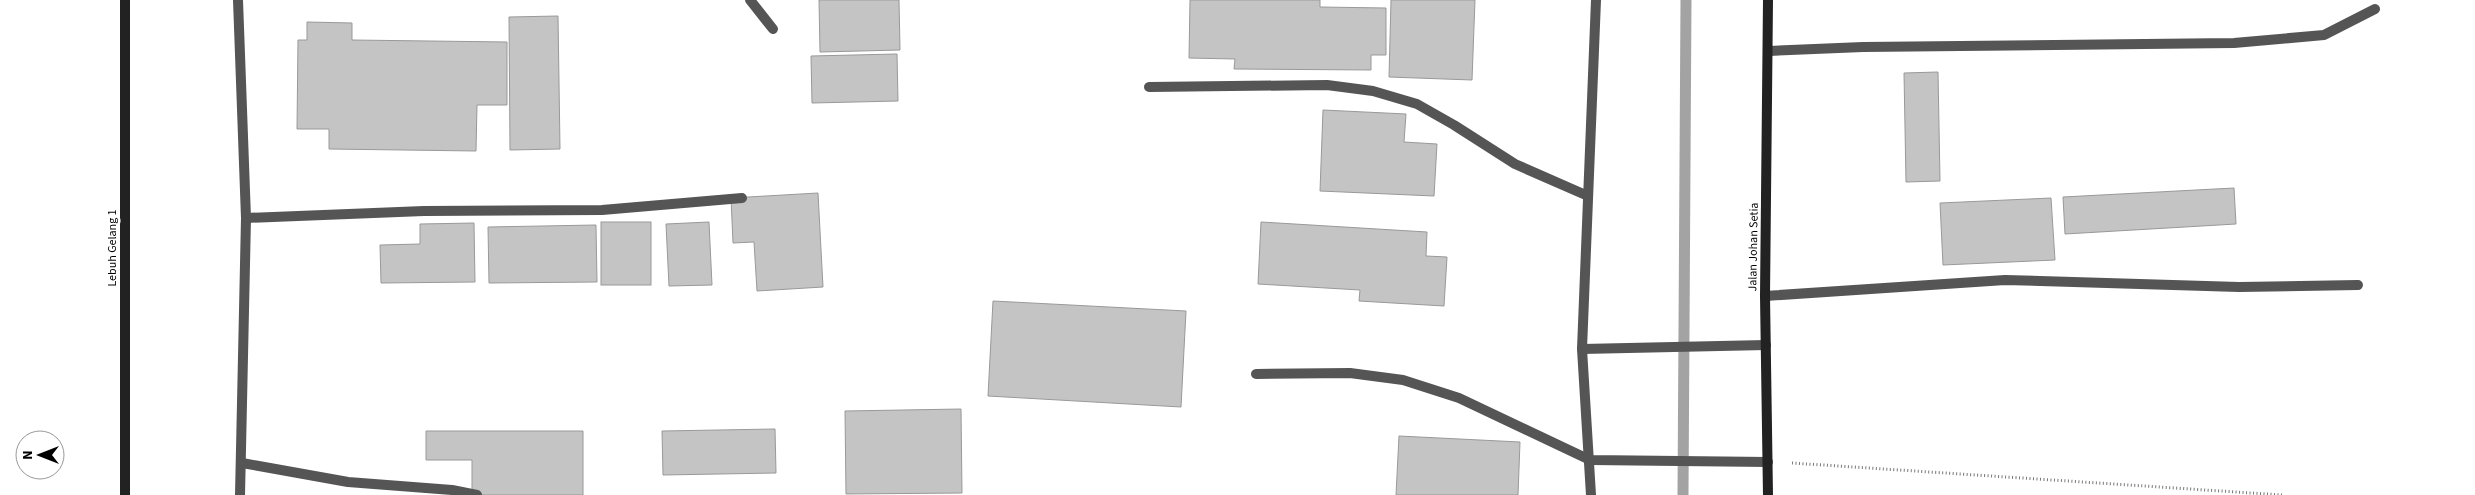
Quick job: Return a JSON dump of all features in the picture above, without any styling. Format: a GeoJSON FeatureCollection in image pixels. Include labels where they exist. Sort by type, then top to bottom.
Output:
{"type":"FeatureCollection","features":[{"type":"Feature","properties":{"kind":"main road","name":"Lebuh Gelang 1"},"geometry":{"type":"LineString","coordinates":[[125,0],[125,495]]}},
{"type":"Feature","properties":{"kind":"main road","name":"Jalan Johan Setia"},"geometry":{"type":"LineString","coordinates":[[1768,0],[1769,51],[1765,296],[1768,495]]}},
{"type":"Feature","properties":{"kind":"street"},"geometry":{"type":"LineString","coordinates":[[238,0],[246,218],[240,421],[242,463],[240,495]]}},
{"type":"Feature","properties":{"kind":"street"},"geometry":{"type":"LineString","coordinates":[[750,0],[773,29]]}},
{"type":"Feature","properties":{"kind":"street"},"geometry":{"type":"LineString","coordinates":[[1591,495],[1582,349],[1596,0]]}},
{"type":"Feature","properties":{"kind":"street"},"geometry":{"type":"LineString","coordinates":[[1769,51],[1863,47],[2234,43],[2324,35],[2375,9]]}},
{"type":"Feature","properties":{"kind":"street"},"geometry":{"type":"LineString","coordinates":[[1149,87],[1327,85],[1374,91],[1416,104],[1454,125],[1515,164],[1588,196]]}},
{"type":"Feature","properties":{"kind":"street"},"geometry":{"type":"LineString","coordinates":[[246,218],[424,211],[602,210],[742,198]]}},
{"type":"Feature","properties":{"kind":"street"},"geometry":{"type":"LineString","coordinates":[[1765,296],[2004,280],[2240,287],[2358,285]]}},
{"type":"Feature","properties":{"kind":"street"},"geometry":{"type":"LineString","coordinates":[[1582,349],[1766,345]]}},
{"type":"Feature","properties":{"kind":"street"},"geometry":{"type":"LineString","coordinates":[[1256,374],[1350,372],[1403,380],[1459,398],[1590,460],[1768,462]]}},
{"type":"Feature","properties":{"kind":"street"},"geometry":{"type":"LineString","coordinates":[[242,463],[348,482],[452,490],[477,495]]}},
{"type":"Feature","properties":{"kind":"path"},"geometry":{"type":"LineString","coordinates":[[1768,462],[2282,495]]}},
{"type":"Feature","properties":{"kind":"building"},"geometry":{"type":"Polygon","coordinates":[[[819,0],[899,0],[900,50],[820,52],[819,0]]]}},
{"type":"Feature","properties":{"kind":"building"},"geometry":{"type":"Polygon","coordinates":[[[1190,0],[1320,0],[1320,7],[1386,8],[1386,55],[1371,55],[1371,70],[1234,69],[1235,59],[1189,58],[1190,0]]]}},
{"type":"Feature","properties":{"kind":"building"},"geometry":{"type":"Polygon","coordinates":[[[1391,0],[1475,0],[1472,80],[1389,77],[1391,0]]]}},
{"type":"Feature","properties":{"kind":"building"},"geometry":{"type":"Polygon","coordinates":[[[558,16],[560,149],[510,150],[509,17],[558,16]]]}},
{"type":"Feature","properties":{"kind":"building"},"geometry":{"type":"Polygon","coordinates":[[[307,22],[352,23],[352,40],[507,42],[507,105],[477,105],[476,151],[329,149],[329,129],[297,129],[298,40],[307,40],[307,22]]]}},
{"type":"Feature","properties":{"kind":"building"},"geometry":{"type":"Polygon","coordinates":[[[897,54],[898,101],[812,103],[811,56],[897,54]]]}},
{"type":"Feature","properties":{"kind":"building"},"geometry":{"type":"Polygon","coordinates":[[[1938,72],[1940,181],[1906,182],[1904,73],[1938,72]]]}},
{"type":"Feature","properties":{"kind":"building"},"geometry":{"type":"Polygon","coordinates":[[[1323,110],[1406,114],[1404,142],[1437,144],[1434,196],[1320,191],[1323,110]]]}},
{"type":"Feature","properties":{"kind":"building"},"geometry":{"type":"Polygon","coordinates":[[[2234,188],[2236,224],[2065,234],[2063,197],[2234,188]]]}},
{"type":"Feature","properties":{"kind":"building"},"geometry":{"type":"Polygon","coordinates":[[[818,193],[823,287],[757,291],[754,242],[733,243],[731,198],[818,193]]]}},
{"type":"Feature","properties":{"kind":"building"},"geometry":{"type":"Polygon","coordinates":[[[2051,198],[2055,260],[1943,265],[1940,203],[2051,198]]]}},
{"type":"Feature","properties":{"kind":"building"},"geometry":{"type":"Polygon","coordinates":[[[601,222],[651,222],[651,285],[601,285],[601,222]]]}},
{"type":"Feature","properties":{"kind":"building"},"geometry":{"type":"Polygon","coordinates":[[[709,222],[712,285],[669,286],[666,224],[709,222]]]}},
{"type":"Feature","properties":{"kind":"building"},"geometry":{"type":"Polygon","coordinates":[[[1261,222],[1427,232],[1426,256],[1447,257],[1444,306],[1359,301],[1360,290],[1258,284],[1261,222]]]}},
{"type":"Feature","properties":{"kind":"building"},"geometry":{"type":"Polygon","coordinates":[[[474,223],[475,282],[381,283],[380,245],[420,244],[420,224],[474,223]]]}},
{"type":"Feature","properties":{"kind":"building"},"geometry":{"type":"Polygon","coordinates":[[[596,225],[597,282],[489,283],[488,227],[596,225]]]}},
{"type":"Feature","properties":{"kind":"building"},"geometry":{"type":"Polygon","coordinates":[[[993,301],[1186,311],[1181,407],[988,396],[993,301]]]}},
{"type":"Feature","properties":{"kind":"building"},"geometry":{"type":"Polygon","coordinates":[[[961,409],[962,493],[846,494],[845,411],[961,409]]]}},
{"type":"Feature","properties":{"kind":"building"},"geometry":{"type":"Polygon","coordinates":[[[775,429],[776,473],[663,475],[662,431],[775,429]]]}},
{"type":"Feature","properties":{"kind":"building"},"geometry":{"type":"Polygon","coordinates":[[[426,431],[583,431],[583,495],[472,495],[472,460],[426,460],[426,431]]]}},
{"type":"Feature","properties":{"kind":"building"},"geometry":{"type":"Polygon","coordinates":[[[1399,436],[1520,442],[1518,495],[1396,495],[1399,436]]]}},
{"type":"Feature","properties":{"kind":"waterway"},"geometry":{"type":"LineString","coordinates":[[1683,495],[1686,0]]}}]}
